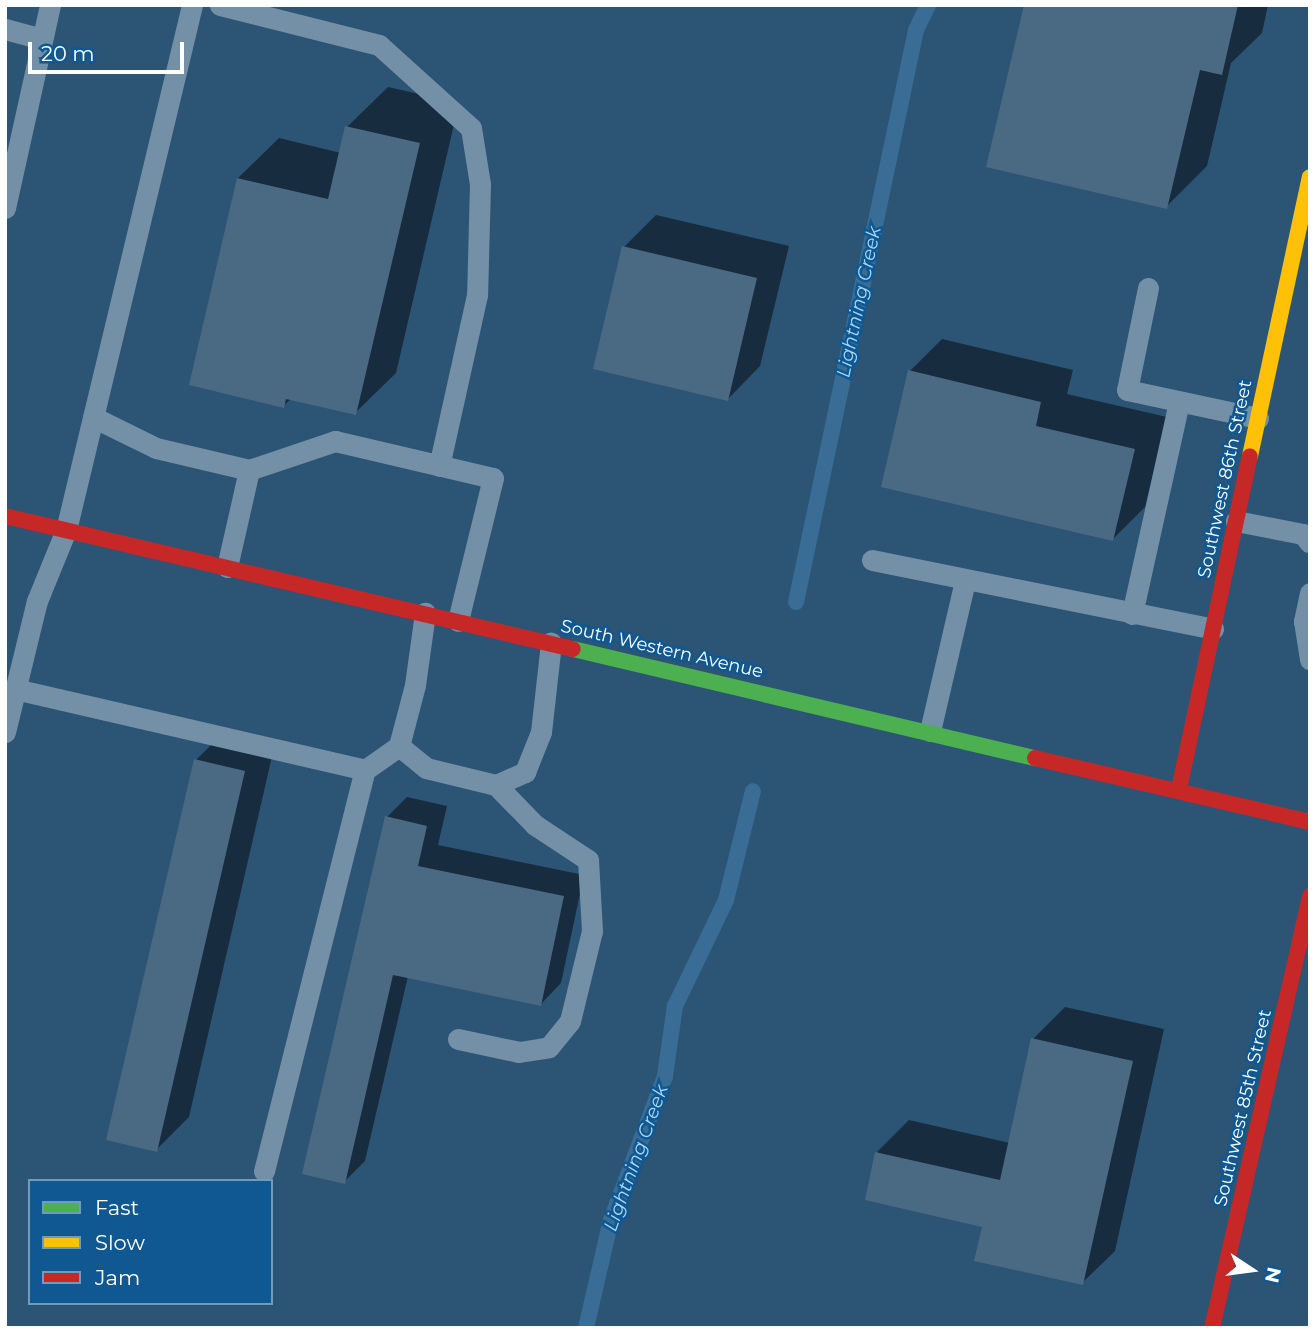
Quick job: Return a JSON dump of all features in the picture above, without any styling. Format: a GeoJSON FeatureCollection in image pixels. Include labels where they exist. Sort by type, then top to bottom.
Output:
{"type":"FeatureCollection","features":[{"type":"Feature","properties":{"kind":"main road","name":"Southwest 86th Street"},"geometry":{"type":"LineString","coordinates":[[1179,789],[1310,177]]}},
{"type":"Feature","properties":{"kind":"main road","name":"South Western Avenue"},"geometry":{"type":"LineString","coordinates":[[5,516],[930,730],[1310,821]]}},
{"type":"Feature","properties":{"kind":"main road","name":"Southwest 85th Street"},"geometry":{"type":"LineString","coordinates":[[1212,1328],[1310,896]]}},
{"type":"Feature","properties":{"kind":"lane"},"geometry":{"type":"LineString","coordinates":[[5,208],[50,5]]}},
{"type":"Feature","properties":{"kind":"lane"},"geometry":{"type":"LineString","coordinates":[[5,732],[37,601],[66,530],[192,5]]}},
{"type":"Feature","properties":{"kind":"lane"},"geometry":{"type":"LineString","coordinates":[[220,5],[379,45],[471,128],[480,184],[477,295],[439,466]]}},
{"type":"Feature","properties":{"kind":"lane"},"geometry":{"type":"LineString","coordinates":[[5,29],[42,39]]}},
{"type":"Feature","properties":{"kind":"lane"},"geometry":{"type":"LineString","coordinates":[[1148,288],[1127,390],[1258,418]]}},
{"type":"Feature","properties":{"kind":"lane"},"geometry":{"type":"LineString","coordinates":[[1132,614],[1179,402]]}},
{"type":"Feature","properties":{"kind":"lane"},"geometry":{"type":"LineString","coordinates":[[93,417],[156,448],[249,470],[335,441],[492,478],[458,621]]}},
{"type":"Feature","properties":{"kind":"lane"},"geometry":{"type":"LineString","coordinates":[[227,567],[249,470]]}},
{"type":"Feature","properties":{"kind":"lane"},"geometry":{"type":"LineString","coordinates":[[1236,521],[1303,534],[1310,543]]}},
{"type":"Feature","properties":{"kind":"lane"},"geometry":{"type":"LineString","coordinates":[[872,560],[965,582],[1213,629]]}},
{"type":"Feature","properties":{"kind":"lane"},"geometry":{"type":"LineString","coordinates":[[930,730],[965,582]]}},
{"type":"Feature","properties":{"kind":"lane"},"geometry":{"type":"LineString","coordinates":[[1310,593],[1304,621],[1310,660]]}},
{"type":"Feature","properties":{"kind":"lane"},"geometry":{"type":"LineString","coordinates":[[264,1171],[365,770],[399,746],[415,685],[425,613]]}},
{"type":"Feature","properties":{"kind":"lane"},"geometry":{"type":"LineString","coordinates":[[496,785],[525,772],[541,732],[551,643]]}},
{"type":"Feature","properties":{"kind":"lane"},"geometry":{"type":"LineString","coordinates":[[15,690],[365,770]]}},
{"type":"Feature","properties":{"kind":"lane"},"geometry":{"type":"LineString","coordinates":[[399,746],[426,768],[496,785],[535,825],[588,860],[592,930],[570,1021],[550,1047],[519,1052],[458,1038]]}},
{"type":"Feature","properties":{"kind":"building"},"geometry":{"type":"Polygon","coordinates":[[[1024,5],[1238,5],[1222,75],[1200,70],[1167,209],[986,167],[1024,5]]]}},
{"type":"Feature","properties":{"kind":"building"},"geometry":{"type":"Polygon","coordinates":[[[345,126],[420,143],[356,415],[286,399],[284,408],[189,385],[237,178],[328,199],[345,126]]]}},
{"type":"Feature","properties":{"kind":"building"},"geometry":{"type":"Polygon","coordinates":[[[622,246],[757,278],[728,401],[593,369],[622,246]]]}},
{"type":"Feature","properties":{"kind":"building"},"geometry":{"type":"Polygon","coordinates":[[[908,370],[1041,402],[1036,426],[1135,449],[1113,541],[881,487],[908,370]]]}},
{"type":"Feature","properties":{"kind":"building"},"geometry":{"type":"Polygon","coordinates":[[[194,759],[245,771],[157,1152],[106,1140],[194,759]]]}},
{"type":"Feature","properties":{"kind":"building"},"geometry":{"type":"Polygon","coordinates":[[[385,816],[427,826],[418,866],[564,896],[541,1006],[393,975],[345,1184],[302,1174],[385,816]]]}},
{"type":"Feature","properties":{"kind":"building"},"geometry":{"type":"Polygon","coordinates":[[[1031,1038],[1133,1061],[1083,1285],[974,1261],[982,1227],[865,1200],[875,1152],[1000,1180],[1031,1038]]]}},
{"type":"Feature","properties":{"kind":"waterway","name":"Lightning Creek"},"geometry":{"type":"LineString","coordinates":[[796,602],[916,30],[928,5]]}},
{"type":"Feature","properties":{"kind":"waterway","name":"Lightning Creek"},"geometry":{"type":"LineString","coordinates":[[586,1328],[611,1220],[665,1076],[675,1006],[726,900],[753,791]]}},
{"type":"Feature","properties":{"kind":"traffic: fast"},"geometry":{"type":"LineString","coordinates":[[573,649],[1035,758]]}},
{"type":"Feature","properties":{"kind":"traffic: slow"},"geometry":{"type":"LineString","coordinates":[[1250,456],[1310,177]]}},
{"type":"Feature","properties":{"kind":"traffic: jam"},"geometry":{"type":"LineString","coordinates":[[1179,789],[1250,456]]}},
{"type":"Feature","properties":{"kind":"traffic: jam"},"geometry":{"type":"LineString","coordinates":[[5,516],[573,649]]}},
{"type":"Feature","properties":{"kind":"traffic: jam"},"geometry":{"type":"LineString","coordinates":[[1035,758],[1310,822]]}},
{"type":"Feature","properties":{"kind":"traffic: jam"},"geometry":{"type":"LineString","coordinates":[[1212,1328],[1310,896]]}}]}
